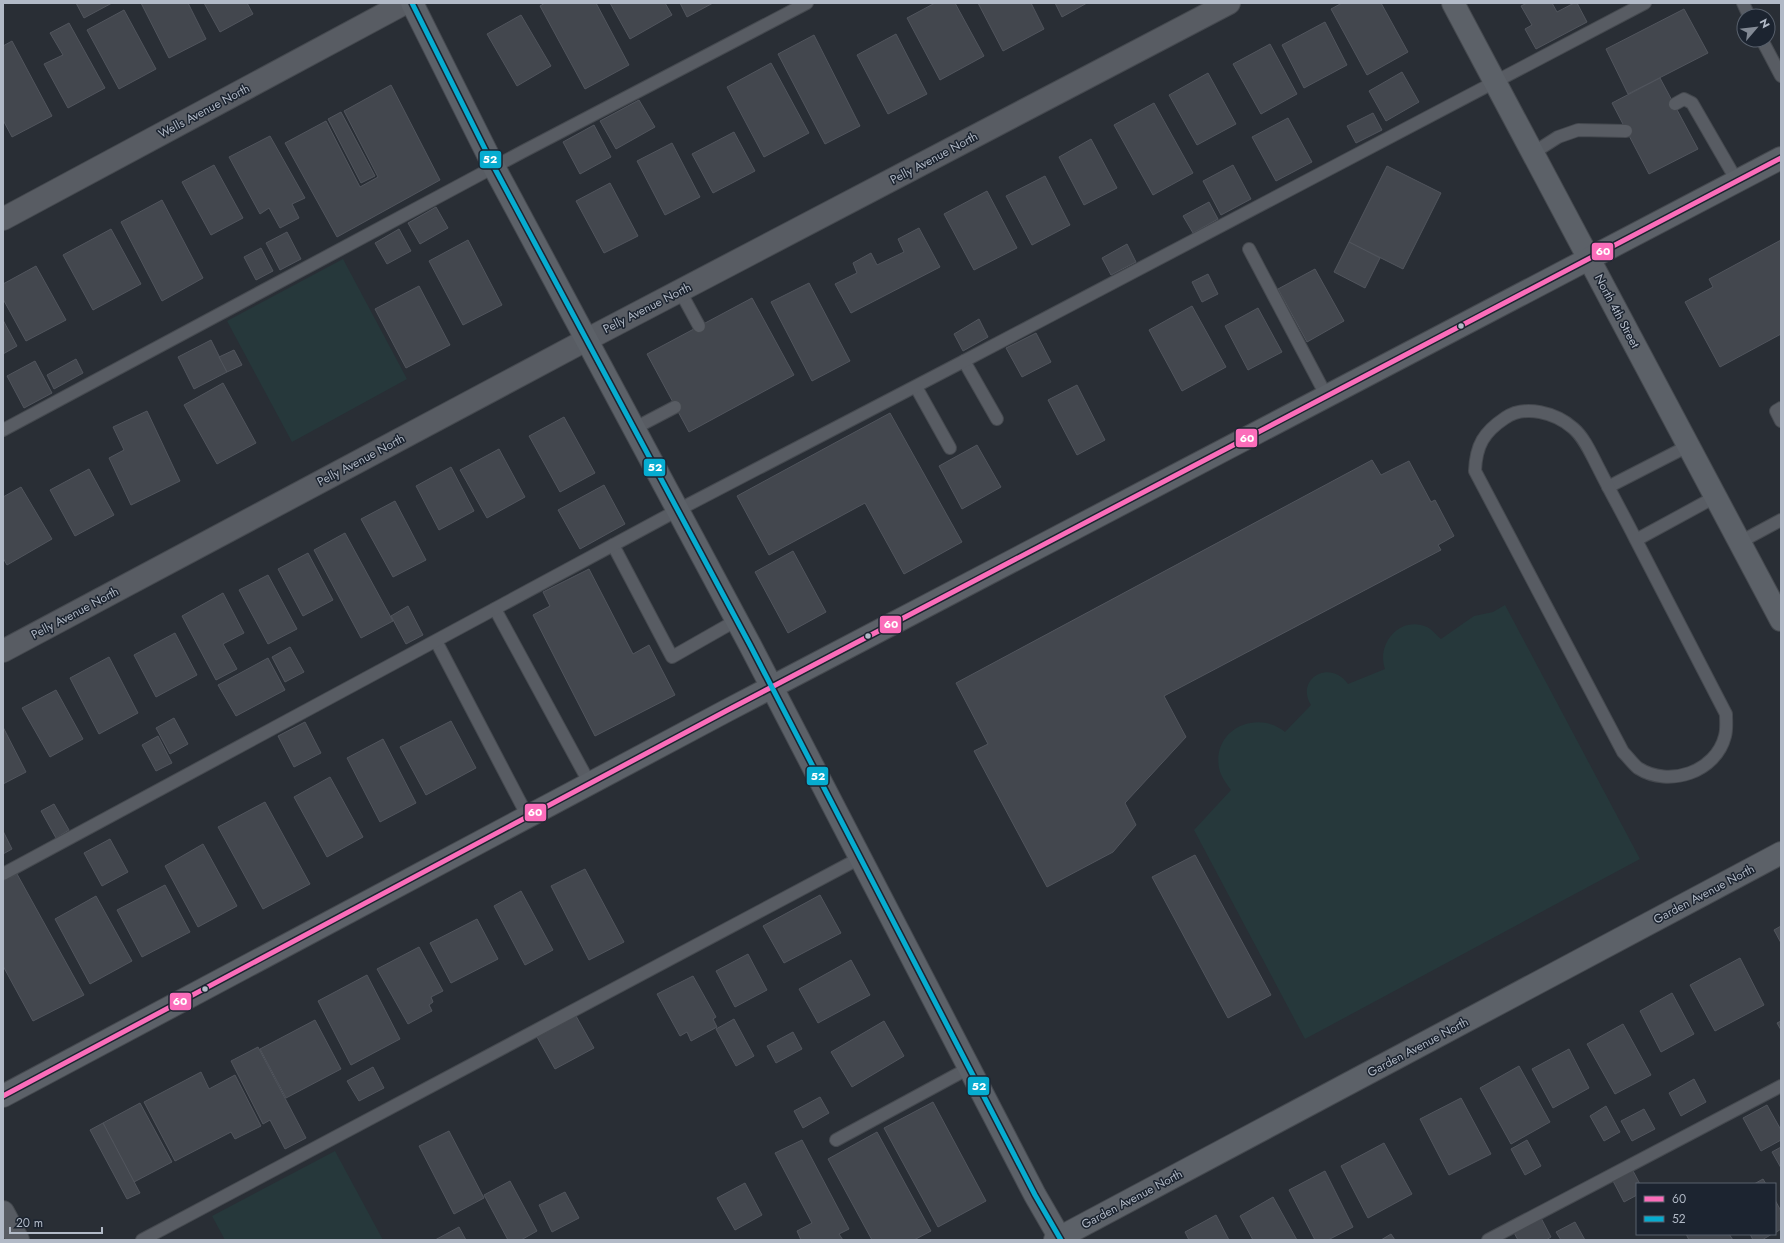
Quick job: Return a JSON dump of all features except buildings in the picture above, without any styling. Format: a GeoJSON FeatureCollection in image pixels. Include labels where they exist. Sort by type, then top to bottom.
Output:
{"type":"FeatureCollection","features":[{"type":"Feature","properties":{"kind":"street","name":"Wells Avenue North"},"geometry":{"type":"LineString","coordinates":[[3,219],[405,3]]}},
{"type":"Feature","properties":{"kind":"street"},"geometry":{"type":"LineString","coordinates":[[412,3],[494,167],[633,429],[737,620],[771,688],[1059,1239]]}},
{"type":"Feature","properties":{"kind":"street","name":"Pelly Avenue North"},"geometry":{"type":"LineString","coordinates":[[3,651],[586,340],[1229,3]]}},
{"type":"Feature","properties":{"kind":"street","name":"North 4th Street"},"geometry":{"type":"LineString","coordinates":[[1453,3],[1781,620]]}},
{"type":"Feature","properties":{"kind":"street"},"geometry":{"type":"LineString","coordinates":[[3,1096],[771,688],[1781,158]]}},
{"type":"Feature","properties":{"kind":"street","name":"Garden Avenue North"},"geometry":{"type":"LineString","coordinates":[[1059,1239],[1781,854]]}},
{"type":"Feature","properties":{"kind":"street"},"geometry":{"type":"LineString","coordinates":[[3,1212],[18,1240]]}},
{"type":"Feature","properties":{"kind":"lane"},"geometry":{"type":"LineString","coordinates":[[3,430],[494,167],[807,3]]}},
{"type":"Feature","properties":{"kind":"lane"},"geometry":{"type":"LineString","coordinates":[[3,874],[678,510],[1496,83],[1645,3]]}},
{"type":"Feature","properties":{"kind":"lane"},"geometry":{"type":"LineString","coordinates":[[1766,48],[1781,76]]}},
{"type":"Feature","properties":{"kind":"lane"},"geometry":{"type":"LineString","coordinates":[[1674,104],[1684,99],[1692,103],[1738,181]]}},
{"type":"Feature","properties":{"kind":"lane"},"geometry":{"type":"LineString","coordinates":[[1533,153],[1558,137],[1578,130],[1626,131]]}},
{"type":"Feature","properties":{"kind":"lane"},"geometry":{"type":"LineString","coordinates":[[1249,249],[1327,397]]}},
{"type":"Feature","properties":{"kind":"lane"},"geometry":{"type":"LineString","coordinates":[[680,291],[700,326]]}},
{"type":"Feature","properties":{"kind":"lane"},"geometry":{"type":"LineString","coordinates":[[964,361],[997,419]]}},
{"type":"Feature","properties":{"kind":"lane"},"geometry":{"type":"LineString","coordinates":[[916,387],[950,448]]}},
{"type":"Feature","properties":{"kind":"lane"},"geometry":{"type":"LineString","coordinates":[[633,429],[675,407]]}},
{"type":"Feature","properties":{"kind":"lane"},"geometry":{"type":"LineString","coordinates":[[1781,408],[1776,411],[1781,421]]}},
{"type":"Feature","properties":{"kind":"lane"},"geometry":{"type":"LineString","coordinates":[[1524,410],[1536,411],[1555,417],[1574,428],[1586,446],[1636,540],[1726,714],[1726,735],[1717,754],[1701,769],[1662,778],[1638,768],[1623,752],[1475,471],[1476,456],[1483,438],[1494,425],[1524,410]]}},
{"type":"Feature","properties":{"kind":"lane"},"geometry":{"type":"LineString","coordinates":[[1608,487],[1688,446]]}},
{"type":"Feature","properties":{"kind":"lane"},"geometry":{"type":"LineString","coordinates":[[1636,540],[1716,497]]}},
{"type":"Feature","properties":{"kind":"lane"},"geometry":{"type":"LineString","coordinates":[[1740,542],[1781,520]]}},
{"type":"Feature","properties":{"kind":"lane"},"geometry":{"type":"LineString","coordinates":[[613,545],[672,657],[737,620]]}},
{"type":"Feature","properties":{"kind":"lane"},"geometry":{"type":"LineString","coordinates":[[495,609],[590,784]]}},
{"type":"Feature","properties":{"kind":"lane"},"geometry":{"type":"LineString","coordinates":[[436,641],[528,817]]}},
{"type":"Feature","properties":{"kind":"lane"},"geometry":{"type":"LineString","coordinates":[[142,1240],[860,858]]}},
{"type":"Feature","properties":{"kind":"lane"},"geometry":{"type":"LineString","coordinates":[[836,1140],[969,1068]]}},
{"type":"Feature","properties":{"kind":"lane"},"geometry":{"type":"LineString","coordinates":[[1488,1240],[1781,1086]]}},
{"type":"Feature","properties":{"kind":"shaded area"},"geometry":{"type":"Polygon","coordinates":[[[343,259],[407,379],[292,442],[227,321],[343,259]]]}},
{"type":"Feature","properties":{"kind":"shaded area"},"geometry":{"type":"Polygon","coordinates":[[[1505,605],[1640,859],[1305,1039],[1194,830],[1231,790],[1222,777],[1219,768],[1219,754],[1222,743],[1229,733],[1250,723],[1262,722],[1274,725],[1285,732],[1311,705],[1307,696],[1307,688],[1316,675],[1332,673],[1340,676],[1348,684],[1385,669],[1383,660],[1384,650],[1392,634],[1399,628],[1417,624],[1429,628],[1441,639],[1474,616],[1493,612],[1505,605]]]}},
{"type":"Feature","properties":{"kind":"shaded area"},"geometry":{"type":"Polygon","coordinates":[[[335,1151],[383,1240],[225,1240],[212,1216],[335,1151]]]}},
{"type":"Feature","properties":{"kind":"transit line","name":"52"},"geometry":{"type":"LineString","coordinates":[[412,3],[494,167],[750,645],[1035,1195],[1061,1240]]}},
{"type":"Feature","properties":{"kind":"transit line","name":"60"},"geometry":{"type":"LineString","coordinates":[[3,1096],[726,711],[1781,158]]}}]}
